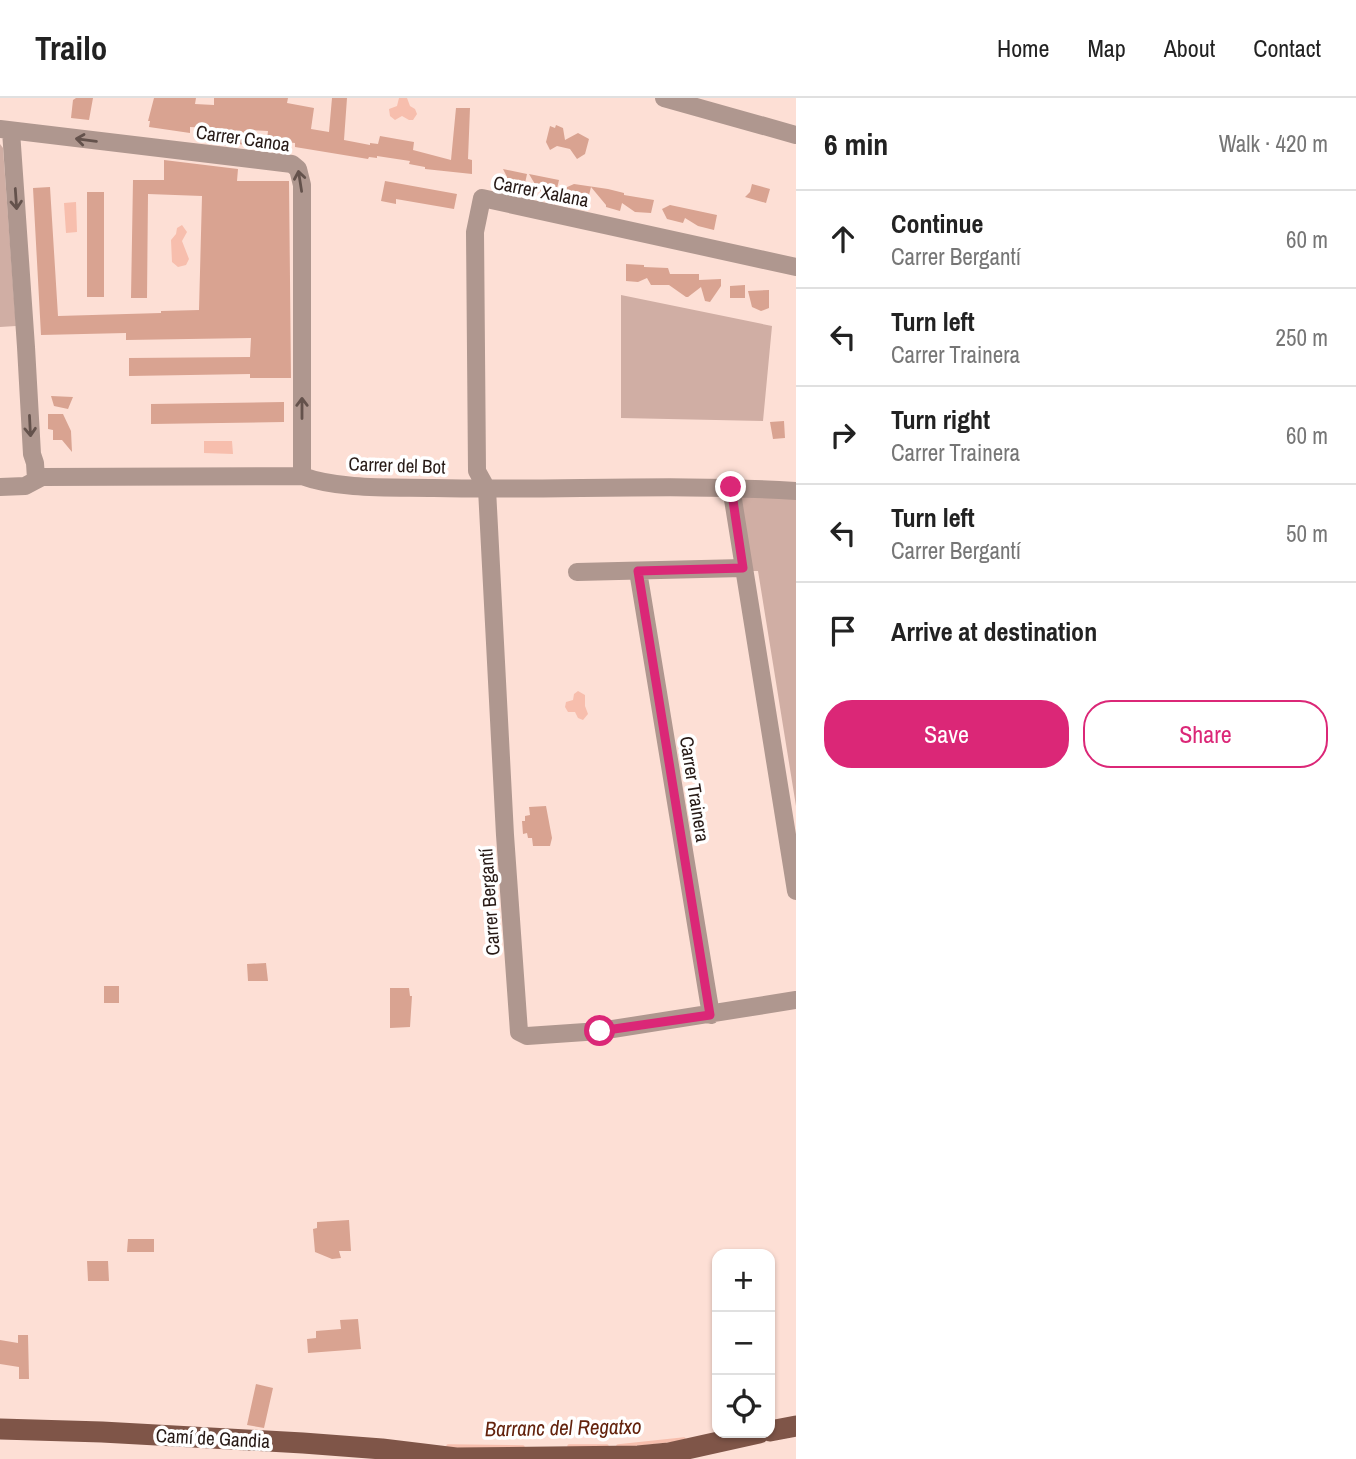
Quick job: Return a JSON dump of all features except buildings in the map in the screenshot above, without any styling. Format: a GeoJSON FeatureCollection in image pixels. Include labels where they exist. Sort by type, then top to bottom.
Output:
{"type":"FeatureCollection","features":[{"type":"Feature","properties":{"kind":"main road"},"geometry":{"type":"LineString","coordinates":[[775,1430],[796,1426]]}},
{"type":"Feature","properties":{"kind":"main road","name":"Camí de Gandia"},"geometry":{"type":"LineString","coordinates":[[0,1429],[289,1443],[382,1449],[456,1458],[638,1457],[736,1438]]}},
{"type":"Feature","properties":{"kind":"street"},"geometry":{"type":"LineString","coordinates":[[664,98],[796,135]]}},
{"type":"Feature","properties":{"kind":"street"},"geometry":{"type":"LineString","coordinates":[[5,130],[36,479]]}},
{"type":"Feature","properties":{"kind":"street","name":"Carrer Canoa"},"geometry":{"type":"LineString","coordinates":[[5,130],[292,164],[298,169],[302,185],[302,476]]}},
{"type":"Feature","properties":{"kind":"street","name":"Carrer Xalana"},"geometry":{"type":"LineString","coordinates":[[487,489],[477,471],[475,232],[482,198],[796,267]]}},
{"type":"Feature","properties":{"kind":"street","name":"Carrer del Bot"},"geometry":{"type":"LineString","coordinates":[[0,487],[25,486],[42,477],[302,476],[319,482],[487,489],[587,486],[731,487],[796,491]]}},
{"type":"Feature","properties":{"kind":"street"},"geometry":{"type":"LineString","coordinates":[[731,487],[796,891]]}},
{"type":"Feature","properties":{"kind":"street","name":"Carrer Bergantí"},"geometry":{"type":"LineString","coordinates":[[487,489],[505,835],[519,1032],[527,1036],[600,1031],[796,1000]]}},
{"type":"Feature","properties":{"kind":"street"},"geometry":{"type":"LineString","coordinates":[[577,572],[743,568]]}},
{"type":"Feature","properties":{"kind":"street","name":"Carrer Trainera"},"geometry":{"type":"LineString","coordinates":[[638,571],[710,1015]]}},
{"type":"Feature","properties":{"kind":"shaded area"},"geometry":{"type":"Polygon","coordinates":[[[399,98],[407,98],[410,106],[415,109],[417,114],[413,120],[402,116],[395,120],[390,116],[389,109],[397,106],[399,98]]]}},
{"type":"Feature","properties":{"kind":"shaded area"},"geometry":{"type":"Polygon","coordinates":[[[0,144],[3,148],[16,326],[0,327],[0,144]]]}},
{"type":"Feature","properties":{"kind":"shaded area"},"geometry":{"type":"Polygon","coordinates":[[[76,202],[77,232],[66,233],[64,203],[76,202]]]}},
{"type":"Feature","properties":{"kind":"shaded area"},"geometry":{"type":"Polygon","coordinates":[[[182,225],[187,232],[182,241],[189,259],[186,265],[178,267],[172,262],[171,240],[177,228],[182,225]]]}},
{"type":"Feature","properties":{"kind":"shaded area"},"geometry":{"type":"Polygon","coordinates":[[[621,295],[772,326],[763,421],[621,418],[621,295]]]}},
{"type":"Feature","properties":{"kind":"shaded area"},"geometry":{"type":"Polygon","coordinates":[[[204,441],[232,441],[233,454],[204,453],[204,441]]]}},
{"type":"Feature","properties":{"kind":"shaded area"},"geometry":{"type":"Polygon","coordinates":[[[739,495],[796,499],[796,806],[758,571],[750,571],[739,495]]]}},
{"type":"Feature","properties":{"kind":"shaded area"},"geometry":{"type":"Polygon","coordinates":[[[578,691],[585,695],[588,714],[583,720],[578,718],[575,712],[568,712],[565,707],[566,702],[573,700],[578,691]]]}},
{"type":"Feature","properties":{"kind":"waterway","name":"Barranc del Regatxo"},"geometry":{"type":"LineString","coordinates":[[618,1446],[684,1439]]}},
{"type":"Feature","properties":{"kind":"waterway","name":"Barranc del Regatxo"},"geometry":{"type":"LineString","coordinates":[[448,1446],[523,1447]]}},
{"type":"Feature","properties":{"kind":"waterway","name":"Barranc del Regatxo"},"geometry":{"type":"LineString","coordinates":[[569,1446],[607,1446]]}},
{"type":"Feature","properties":{"kind":"route"},"geometry":{"type":"LineString","coordinates":[[600,1031],[710,1015],[638,571],[743,568],[731,487]]}}]}
